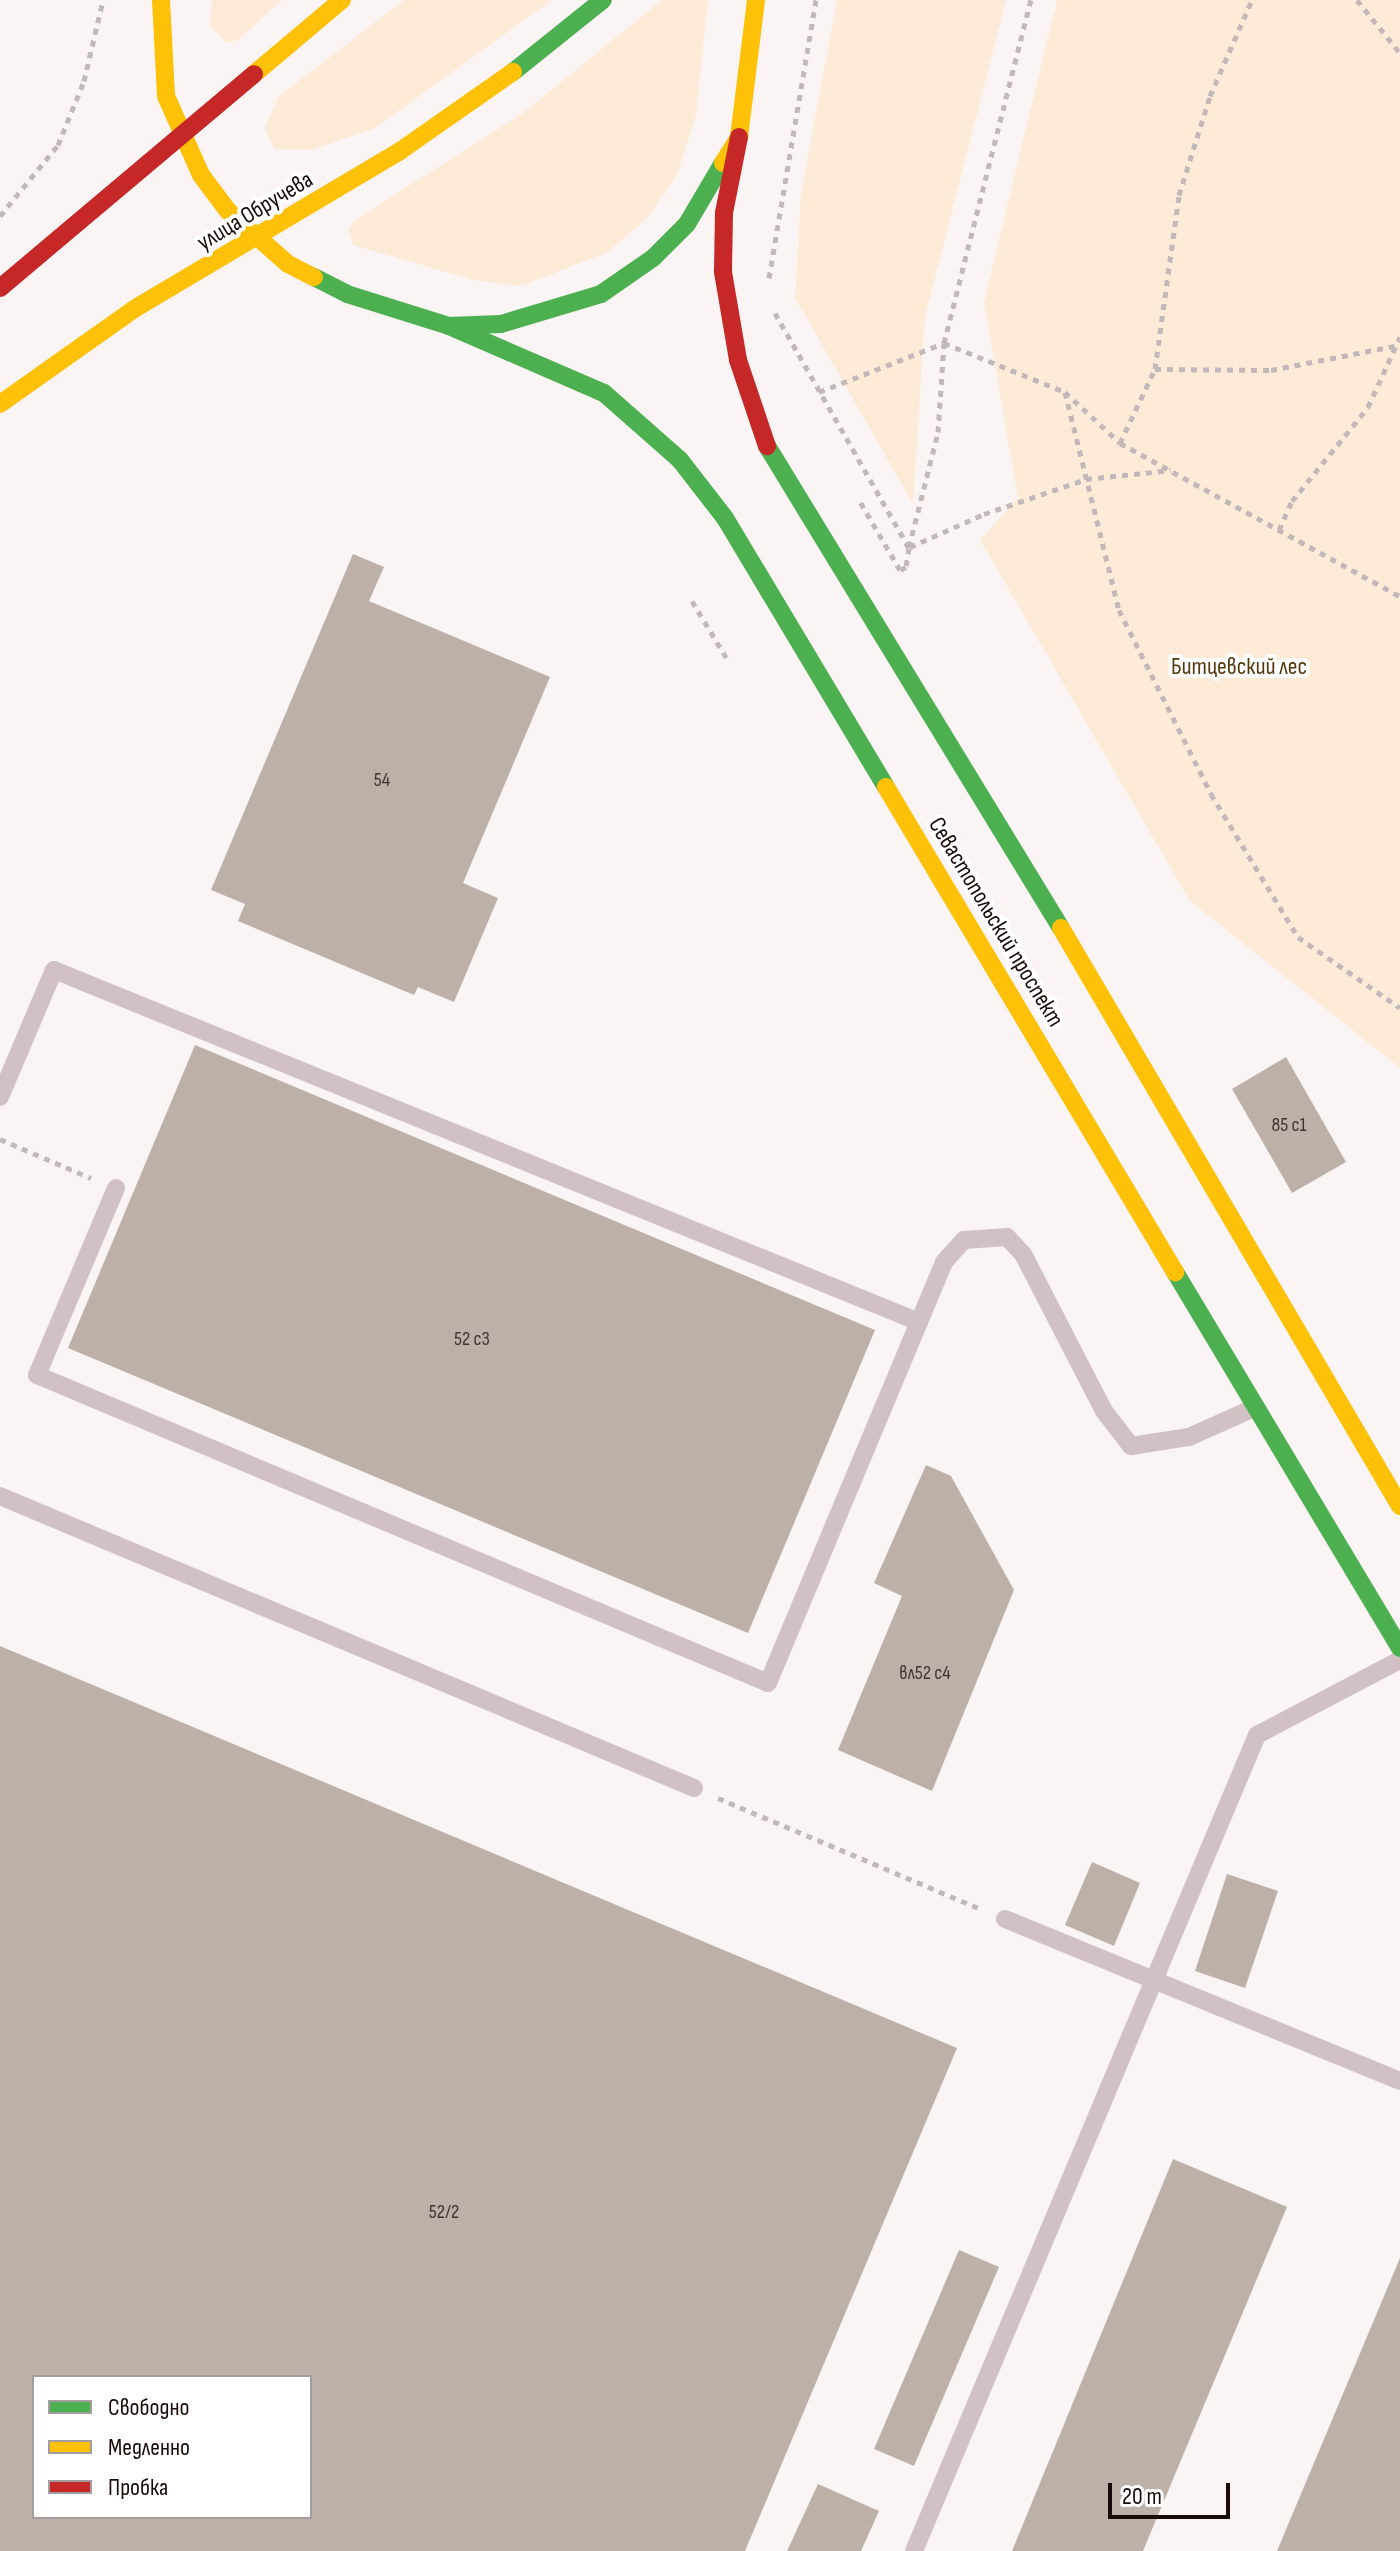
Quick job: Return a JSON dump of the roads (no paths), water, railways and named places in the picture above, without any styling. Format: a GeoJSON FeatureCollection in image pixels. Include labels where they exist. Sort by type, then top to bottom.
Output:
{"type":"FeatureCollection","features":[{"type":"Feature","properties":{"kind":"main road"},"geometry":{"type":"LineString","coordinates":[[161,0],[166,96],[180,135],[201,175],[258,239],[288,264],[347,294],[449,326],[501,324],[601,294],[653,258],[687,224],[739,137]]}},
{"type":"Feature","properties":{"kind":"main road"},"geometry":{"type":"LineString","coordinates":[[0,288],[342,0]]}},
{"type":"Feature","properties":{"kind":"main road","name":"улица Обручева"},"geometry":{"type":"LineString","coordinates":[[0,404],[134,309],[258,239],[400,151],[534,57],[603,0]]}},
{"type":"Feature","properties":{"kind":"main road"},"geometry":{"type":"LineString","coordinates":[[756,0],[739,137],[724,213],[723,272],[738,360],[759,433],[1035,883],[1400,1506]]}},
{"type":"Feature","properties":{"kind":"main road","name":"Севастопольский проспект"},"geometry":{"type":"LineString","coordinates":[[449,326],[604,393],[680,460],[725,518],[1400,1648]]}},
{"type":"Feature","properties":{"kind":"lane"},"geometry":{"type":"LineString","coordinates":[[0,1097],[54,970],[919,1322]]}},
{"type":"Feature","properties":{"kind":"lane"},"geometry":{"type":"LineString","coordinates":[[116,1188],[37,1375],[768,1683],[944,1262],[964,1240],[1007,1237],[1023,1254],[1104,1411],[1131,1446],[1189,1437],[1256,1407]]}},
{"type":"Feature","properties":{"kind":"lane"},"geometry":{"type":"LineString","coordinates":[[0,1496],[694,1788]]}},
{"type":"Feature","properties":{"kind":"lane"},"geometry":{"type":"LineString","coordinates":[[914,2551],[1257,1735],[1400,1660]]}},
{"type":"Feature","properties":{"kind":"lane"},"geometry":{"type":"LineString","coordinates":[[1005,1919],[1400,2081]]}},
{"type":"Feature","properties":{"kind":"park label","name":"Битцевский лес"},"geometry":{"type":"Point","coordinates":[1239,667]}}]}
